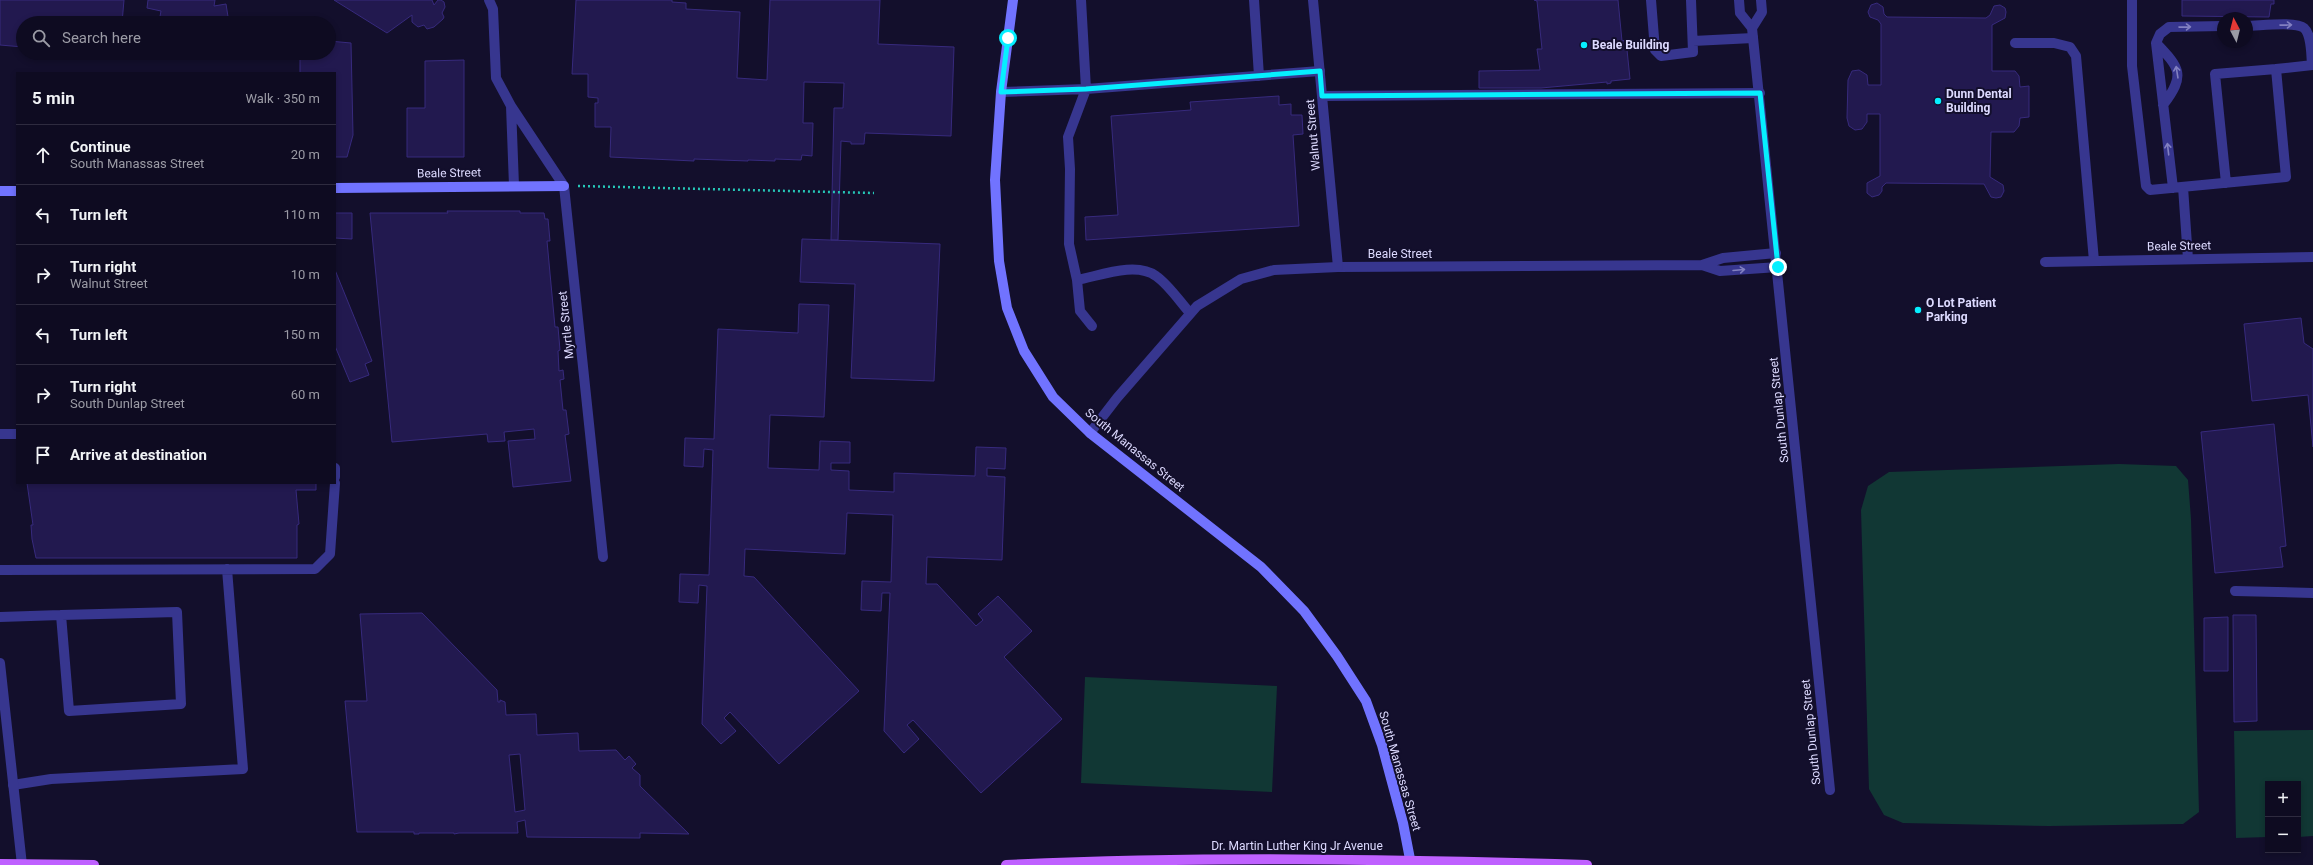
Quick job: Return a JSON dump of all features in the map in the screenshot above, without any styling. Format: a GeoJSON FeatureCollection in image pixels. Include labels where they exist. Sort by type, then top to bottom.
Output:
{"type":"FeatureCollection","features":[{"type":"Feature","properties":{"kind":"main road","name":"Dr. Martin Luther King Jr Avenue"},"geometry":{"type":"LineString","coordinates":[[1006,865],[1115,862],[1410,862],[1587,865]]}},
{"type":"Feature","properties":{"kind":"main road"},"geometry":{"type":"LineString","coordinates":[[0,864],[94,865]]}},
{"type":"Feature","properties":{"kind":"street","name":"South Manassas Street"},"geometry":{"type":"LineString","coordinates":[[1013,0],[1001,92],[995,180],[999,261],[1007,308],[1024,351],[1053,397],[1090,433],[1261,567],[1304,612],[1323,637],[1366,701],[1382,746],[1403,823],[1410,862]]}},
{"type":"Feature","properties":{"kind":"street"},"geometry":{"type":"LineString","coordinates":[[1080,0],[1086,89],[1068,137],[1070,168],[1069,244],[1077,280],[1080,310],[1092,326]]}},
{"type":"Feature","properties":{"kind":"street"},"geometry":{"type":"LineString","coordinates":[[1254,0],[1259,76]]}},
{"type":"Feature","properties":{"kind":"street","name":"Walnut Street"},"geometry":{"type":"LineString","coordinates":[[1313,0],[1338,267]]}},
{"type":"Feature","properties":{"kind":"street"},"geometry":{"type":"LineString","coordinates":[[1651,0],[1657,54],[1661,56],[1694,52],[1691,0]]}},
{"type":"Feature","properties":{"kind":"street"},"geometry":{"type":"LineString","coordinates":[[1739,0],[1740,13],[1752,33]]}},
{"type":"Feature","properties":{"kind":"street"},"geometry":{"type":"LineString","coordinates":[[1752,33],[1762,12],[1761,0]]}},
{"type":"Feature","properties":{"kind":"street"},"geometry":{"type":"LineString","coordinates":[[2132,0],[2132,66],[2146,186],[2150,190],[2286,177],[2276,69]]}},
{"type":"Feature","properties":{"kind":"street","name":"Myrtle Street"},"geometry":{"type":"LineString","coordinates":[[493,3],[496,78],[510,106],[564,186],[603,557]]}},
{"type":"Feature","properties":{"kind":"street"},"geometry":{"type":"LineString","coordinates":[[2226,183],[2215,74],[2313,65],[2308,35],[2304,28],[2296,25],[2253,26]]}},
{"type":"Feature","properties":{"kind":"street"},"geometry":{"type":"LineString","coordinates":[[2188,259],[2178,187],[2163,105],[2156,43],[2160,34],[2169,27],[2217,26]]}},
{"type":"Feature","properties":{"kind":"street"},"geometry":{"type":"LineString","coordinates":[[1693,42],[1752,33]]}},
{"type":"Feature","properties":{"kind":"street","name":"South Dunlap Street"},"geometry":{"type":"LineString","coordinates":[[1752,33],[1760,93],[1778,267],[1830,790]]}},
{"type":"Feature","properties":{"kind":"street"},"geometry":{"type":"LineString","coordinates":[[2015,43],[2054,43],[2070,47],[2076,56],[2094,261]]}},
{"type":"Feature","properties":{"kind":"street"},"geometry":{"type":"LineString","coordinates":[[2156,43],[2175,63],[2178,71],[2178,81],[2175,90],[2163,105]]}},
{"type":"Feature","properties":{"kind":"street"},"geometry":{"type":"LineString","coordinates":[[1001,92],[1086,89],[1320,71]]}},
{"type":"Feature","properties":{"kind":"street"},"geometry":{"type":"LineString","coordinates":[[1322,96],[1760,93]]}},
{"type":"Feature","properties":{"kind":"street","name":"Myrtle Street"},"geometry":{"type":"LineString","coordinates":[[510,106],[514,186]]}},
{"type":"Feature","properties":{"kind":"street","name":"Beale Street"},"geometry":{"type":"LineString","coordinates":[[336,188],[564,186]]}},
{"type":"Feature","properties":{"kind":"street"},"geometry":{"type":"LineString","coordinates":[[0,191],[16,191]]}},
{"type":"Feature","properties":{"kind":"street"},"geometry":{"type":"LineString","coordinates":[[1702,265],[1723,258],[1776,253]]}},
{"type":"Feature","properties":{"kind":"street","name":"Beale Street"},"geometry":{"type":"LineString","coordinates":[[2045,262],[2313,257]]}},
{"type":"Feature","properties":{"kind":"street","name":"Beale Street"},"geometry":{"type":"LineString","coordinates":[[1090,433],[1117,398],[1197,306],[1241,279],[1274,270],[1338,267],[1702,265],[1720,271],[1778,267]]}},
{"type":"Feature","properties":{"kind":"street"},"geometry":{"type":"LineString","coordinates":[[1077,280],[1129,270],[1143,271],[1156,276],[1190,313]]}},
{"type":"Feature","properties":{"kind":"street"},"geometry":{"type":"LineString","coordinates":[[0,434],[16,434]]}},
{"type":"Feature","properties":{"kind":"street"},"geometry":{"type":"LineString","coordinates":[[0,570],[315,569],[330,554],[335,484]]}},
{"type":"Feature","properties":{"kind":"street"},"geometry":{"type":"LineString","coordinates":[[13,785],[51,779],[243,769],[227,569]]}},
{"type":"Feature","properties":{"kind":"street"},"geometry":{"type":"LineString","coordinates":[[2235,591],[2313,593]]}},
{"type":"Feature","properties":{"kind":"street"},"geometry":{"type":"LineString","coordinates":[[0,617],[61,615],[177,612],[180,704],[69,711],[61,615]]}},
{"type":"Feature","properties":{"kind":"street"},"geometry":{"type":"LineString","coordinates":[[0,663],[22,864]]}},
{"type":"Feature","properties":{"kind":"path"},"geometry":{"type":"LineString","coordinates":[[564,186],[874,193]]}},
{"type":"Feature","properties":{"kind":"green space"},"geometry":{"type":"Polygon","coordinates":[[[2119,464],[2176,466],[2188,480],[2191,519],[2199,812],[2183,824],[2049,826],[1903,823],[1884,815],[1869,789],[1861,510],[1868,486],[1889,472],[2119,464]]]}},
{"type":"Feature","properties":{"kind":"green space"},"geometry":{"type":"Polygon","coordinates":[[[1085,677],[1277,686],[1272,792],[1081,783],[1085,677]]]}},
{"type":"Feature","properties":{"kind":"green space"},"geometry":{"type":"Polygon","coordinates":[[[2313,730],[2313,836],[2301,837],[2301,781],[2265,781],[2265,837],[2236,838],[2234,731],[2313,730]]]}},
{"type":"Feature","properties":{"kind":"building"},"geometry":{"type":"Polygon","coordinates":[[[0,0],[124,0],[123,16],[16,16],[16,46],[0,45],[0,0]]]}},
{"type":"Feature","properties":{"kind":"building"},"geometry":{"type":"Polygon","coordinates":[[[148,0],[215,0],[214,6],[226,4],[228,16],[160,16],[161,11],[147,8],[148,0]]]}},
{"type":"Feature","properties":{"kind":"building"},"geometry":{"type":"Polygon","coordinates":[[[334,0],[432,0],[434,5],[438,0],[441,0],[444,2],[445,7],[442,13],[444,17],[434,27],[427,29],[424,25],[418,27],[412,22],[412,15],[387,33],[334,0]]]}},
{"type":"Feature","properties":{"kind":"building"},"geometry":{"type":"Polygon","coordinates":[[[576,0],[672,0],[672,2],[686,3],[686,9],[740,12],[737,78],[767,80],[770,0],[880,0],[878,44],[954,47],[951,136],[865,133],[864,144],[851,144],[851,142],[841,141],[838,240],[831,240],[834,108],[843,108],[844,83],[804,82],[803,123],[813,123],[812,156],[802,155],[801,160],[775,159],[775,161],[748,161],[694,159],[694,161],[610,157],[611,127],[595,127],[595,103],[598,103],[598,98],[588,97],[588,74],[572,74],[576,0]]]}},
{"type":"Feature","properties":{"kind":"building","name":"Beale Building"},"geometry":{"type":"Polygon","coordinates":[[[1534,0],[1618,0],[1622,41],[1626,40],[1630,79],[1611,81],[1611,83],[1607,84],[1607,82],[1541,88],[1479,88],[1479,71],[1540,70],[1537,49],[1542,49],[1537,1],[1534,0]]]}},
{"type":"Feature","properties":{"kind":"building"},"geometry":{"type":"Polygon","coordinates":[[[2182,0],[2274,0],[2274,4],[2271,4],[2269,17],[2253,17],[2253,12],[2217,12],[2217,16],[2182,16],[2182,0]]]}},
{"type":"Feature","properties":{"kind":"building","name":"Dunn Dental Building"},"geometry":{"type":"Polygon","coordinates":[[[1877,3],[1883,7],[1884,14],[1887,17],[1986,18],[1990,15],[1994,6],[2000,5],[2005,8],[2005,18],[1992,25],[1992,71],[2015,71],[2019,76],[2020,87],[2029,86],[2029,117],[2020,118],[2019,126],[2014,132],[1991,132],[1990,177],[2003,185],[2004,191],[2001,197],[1991,197],[1984,184],[1886,183],[1882,187],[1882,191],[1879,195],[1872,197],[1867,193],[1867,183],[1880,176],[1880,114],[1867,114],[1867,122],[1862,129],[1855,130],[1849,126],[1847,118],[1848,80],[1852,71],[1859,70],[1867,75],[1868,85],[1881,85],[1881,24],[1878,20],[1870,17],[1868,12],[1871,5],[1877,3]]]}},
{"type":"Feature","properties":{"kind":"building"},"geometry":{"type":"Polygon","coordinates":[[[336,42],[351,43],[353,135],[347,157],[336,157],[336,72],[300,72],[300,60],[336,60],[336,42]]]}},
{"type":"Feature","properties":{"kind":"building"},"geometry":{"type":"Polygon","coordinates":[[[464,60],[464,157],[407,157],[407,108],[425,108],[425,61],[464,60]]]}},
{"type":"Feature","properties":{"kind":"building"},"geometry":{"type":"Polygon","coordinates":[[[1279,96],[1279,105],[1291,104],[1291,115],[1302,115],[1303,134],[1293,135],[1299,226],[1086,240],[1085,217],[1118,215],[1111,116],[1191,110],[1190,102],[1279,96]]]}},
{"type":"Feature","properties":{"kind":"building"},"geometry":{"type":"Polygon","coordinates":[[[447,211],[520,211],[520,213],[544,213],[545,219],[548,219],[550,241],[547,241],[555,327],[558,327],[560,350],[558,351],[559,371],[563,370],[564,379],[560,380],[563,410],[566,410],[569,434],[565,435],[571,481],[513,487],[508,441],[535,439],[534,429],[504,432],[505,441],[488,442],[487,434],[392,442],[370,213],[448,213],[447,211]]]}},
{"type":"Feature","properties":{"kind":"building"},"geometry":{"type":"Polygon","coordinates":[[[336,213],[352,213],[352,239],[336,238],[336,213]]]}},
{"type":"Feature","properties":{"kind":"building"},"geometry":{"type":"Polygon","coordinates":[[[802,239],[940,244],[934,381],[851,378],[855,284],[800,282],[802,239]]]}},
{"type":"Feature","properties":{"kind":"building"},"geometry":{"type":"Polygon","coordinates":[[[336,272],[372,361],[365,364],[369,375],[350,382],[336,348],[336,272]]]}},
{"type":"Feature","properties":{"kind":"building"},"geometry":{"type":"Polygon","coordinates":[[[799,304],[829,305],[824,417],[770,415],[768,468],[819,470],[820,441],[850,442],[850,463],[831,463],[831,470],[849,471],[849,490],[894,492],[894,473],[975,476],[976,447],[1006,448],[1005,469],[987,468],[987,476],[1005,477],[1002,560],[927,557],[926,584],[937,584],[976,626],[983,620],[978,614],[998,596],[1032,631],[1004,657],[1062,719],[981,793],[913,720],[907,725],[919,739],[904,753],[884,731],[890,593],[882,593],[881,611],[861,610],[862,581],[891,582],[893,515],[847,513],[845,554],[745,549],[744,576],[754,577],[859,691],[779,764],[730,712],[724,718],[736,731],[721,744],[702,724],[707,586],[699,585],[698,603],[679,602],[680,574],[709,575],[713,450],[704,449],[703,467],[684,466],[685,438],[714,439],[718,329],[798,333],[799,304]]]}},
{"type":"Feature","properties":{"kind":"building"},"geometry":{"type":"Polygon","coordinates":[[[2301,318],[2304,343],[2313,349],[2313,447],[2308,395],[2252,401],[2244,324],[2301,318]]]}},
{"type":"Feature","properties":{"kind":"building"},"geometry":{"type":"Polygon","coordinates":[[[2274,424],[2286,546],[2280,547],[2283,567],[2215,573],[2201,432],[2274,424]]]}},
{"type":"Feature","properties":{"kind":"building"},"geometry":{"type":"Polygon","coordinates":[[[27,484],[316,484],[316,490],[296,490],[299,524],[297,525],[297,558],[36,558],[32,539],[31,525],[33,525],[27,484]]]}},
{"type":"Feature","properties":{"kind":"building"},"geometry":{"type":"Polygon","coordinates":[[[422,613],[497,690],[498,702],[500,702],[500,700],[505,702],[506,715],[536,714],[537,735],[578,733],[579,751],[616,750],[625,760],[629,756],[636,764],[632,768],[640,775],[640,786],[689,834],[640,833],[640,838],[527,837],[525,820],[517,822],[518,833],[414,834],[414,832],[357,832],[345,701],[367,701],[360,614],[422,613]],[[520,754],[509,755],[515,812],[525,810],[520,754]]]}},
{"type":"Feature","properties":{"kind":"building"},"geometry":{"type":"Polygon","coordinates":[[[2233,615],[2256,615],[2257,721],[2234,722],[2233,615]]]}},
{"type":"Feature","properties":{"kind":"building"},"geometry":{"type":"Polygon","coordinates":[[[2228,617],[2228,671],[2204,671],[2204,618],[2228,617]]]}},
{"type":"Feature","properties":{"kind":"place","name":"Beale Building"},"geometry":{"type":"Point","coordinates":[1584,45]}},
{"type":"Feature","properties":{"kind":"place","name":"Dunn Dental Building"},"geometry":{"type":"Point","coordinates":[1938,101]}},
{"type":"Feature","properties":{"kind":"place","name":"O Lot Patient Parking"},"geometry":{"type":"Point","coordinates":[1918,310]}},
{"type":"Feature","properties":{"kind":"route"},"geometry":{"type":"LineString","coordinates":[[1008,38],[1001,92],[1086,89],[1320,71],[1322,96],[1760,93],[1778,267]]}}]}
